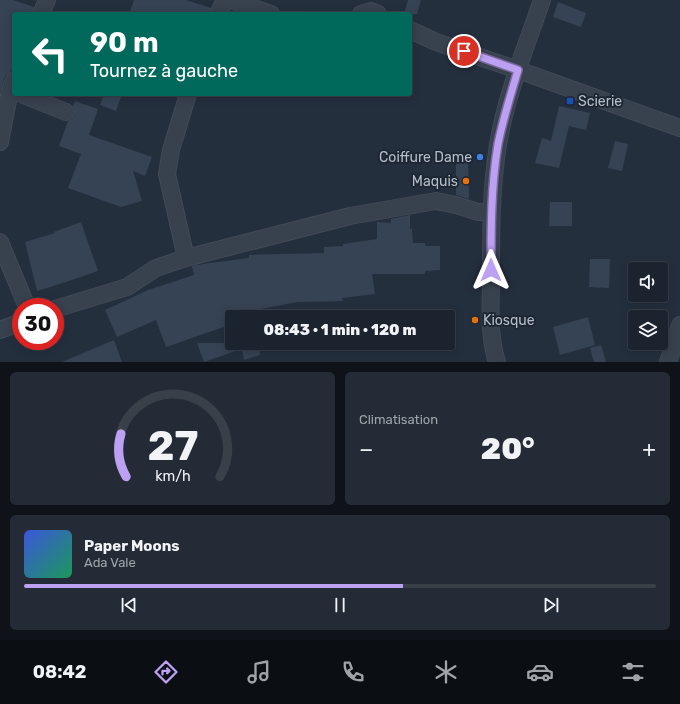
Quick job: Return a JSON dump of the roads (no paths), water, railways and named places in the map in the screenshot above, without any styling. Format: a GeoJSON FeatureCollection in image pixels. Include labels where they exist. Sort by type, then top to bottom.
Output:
{"type":"FeatureCollection","features":[{"type":"Feature","properties":{"kind":"street"},"geometry":{"type":"LineString","coordinates":[[42,12],[46,0]]}},
{"type":"Feature","properties":{"kind":"street"},"geometry":{"type":"LineString","coordinates":[[219,12],[225,0]]}},
{"type":"Feature","properties":{"kind":"street"},"geometry":{"type":"LineString","coordinates":[[231,0],[265,12]]}},
{"type":"Feature","properties":{"kind":"street"},"geometry":{"type":"LineString","coordinates":[[497,362],[493,348],[491,328],[491,212],[498,144],[509,98],[542,0]]}},
{"type":"Feature","properties":{"kind":"street"},"geometry":{"type":"LineString","coordinates":[[412,31],[436,42],[680,128]]}},
{"type":"Feature","properties":{"kind":"street"},"geometry":{"type":"LineString","coordinates":[[0,142],[12,88]]}},
{"type":"Feature","properties":{"kind":"street"},"geometry":{"type":"LineString","coordinates":[[30,96],[66,112]]}},
{"type":"Feature","properties":{"kind":"street"},"geometry":{"type":"LineString","coordinates":[[186,258],[167,174],[171,150],[187,96]]}},
{"type":"Feature","properties":{"kind":"street"},"geometry":{"type":"LineString","coordinates":[[64,306],[127,287],[156,268],[186,258],[350,216],[436,201],[478,212],[491,212]]}},
{"type":"Feature","properties":{"kind":"street"},"geometry":{"type":"LineString","coordinates":[[0,242],[23,298]]}},
{"type":"Feature","properties":{"kind":"street"},"geometry":{"type":"LineString","coordinates":[[0,330],[12,325]]}},
{"type":"Feature","properties":{"kind":"street"},"geometry":{"type":"LineString","coordinates":[[668,362],[680,325]]}},
{"type":"Feature","properties":{"kind":"place","name":"Scierie"},"geometry":{"type":"Point","coordinates":[570,101]}},
{"type":"Feature","properties":{"kind":"place","name":"Coiffure Dame"},"geometry":{"type":"Point","coordinates":[480,157]}},
{"type":"Feature","properties":{"kind":"place","name":"Maquis"},"geometry":{"type":"Point","coordinates":[466,181]}},
{"type":"Feature","properties":{"kind":"place","name":"Kiosque"},"geometry":{"type":"Point","coordinates":[475,320]}}]}
